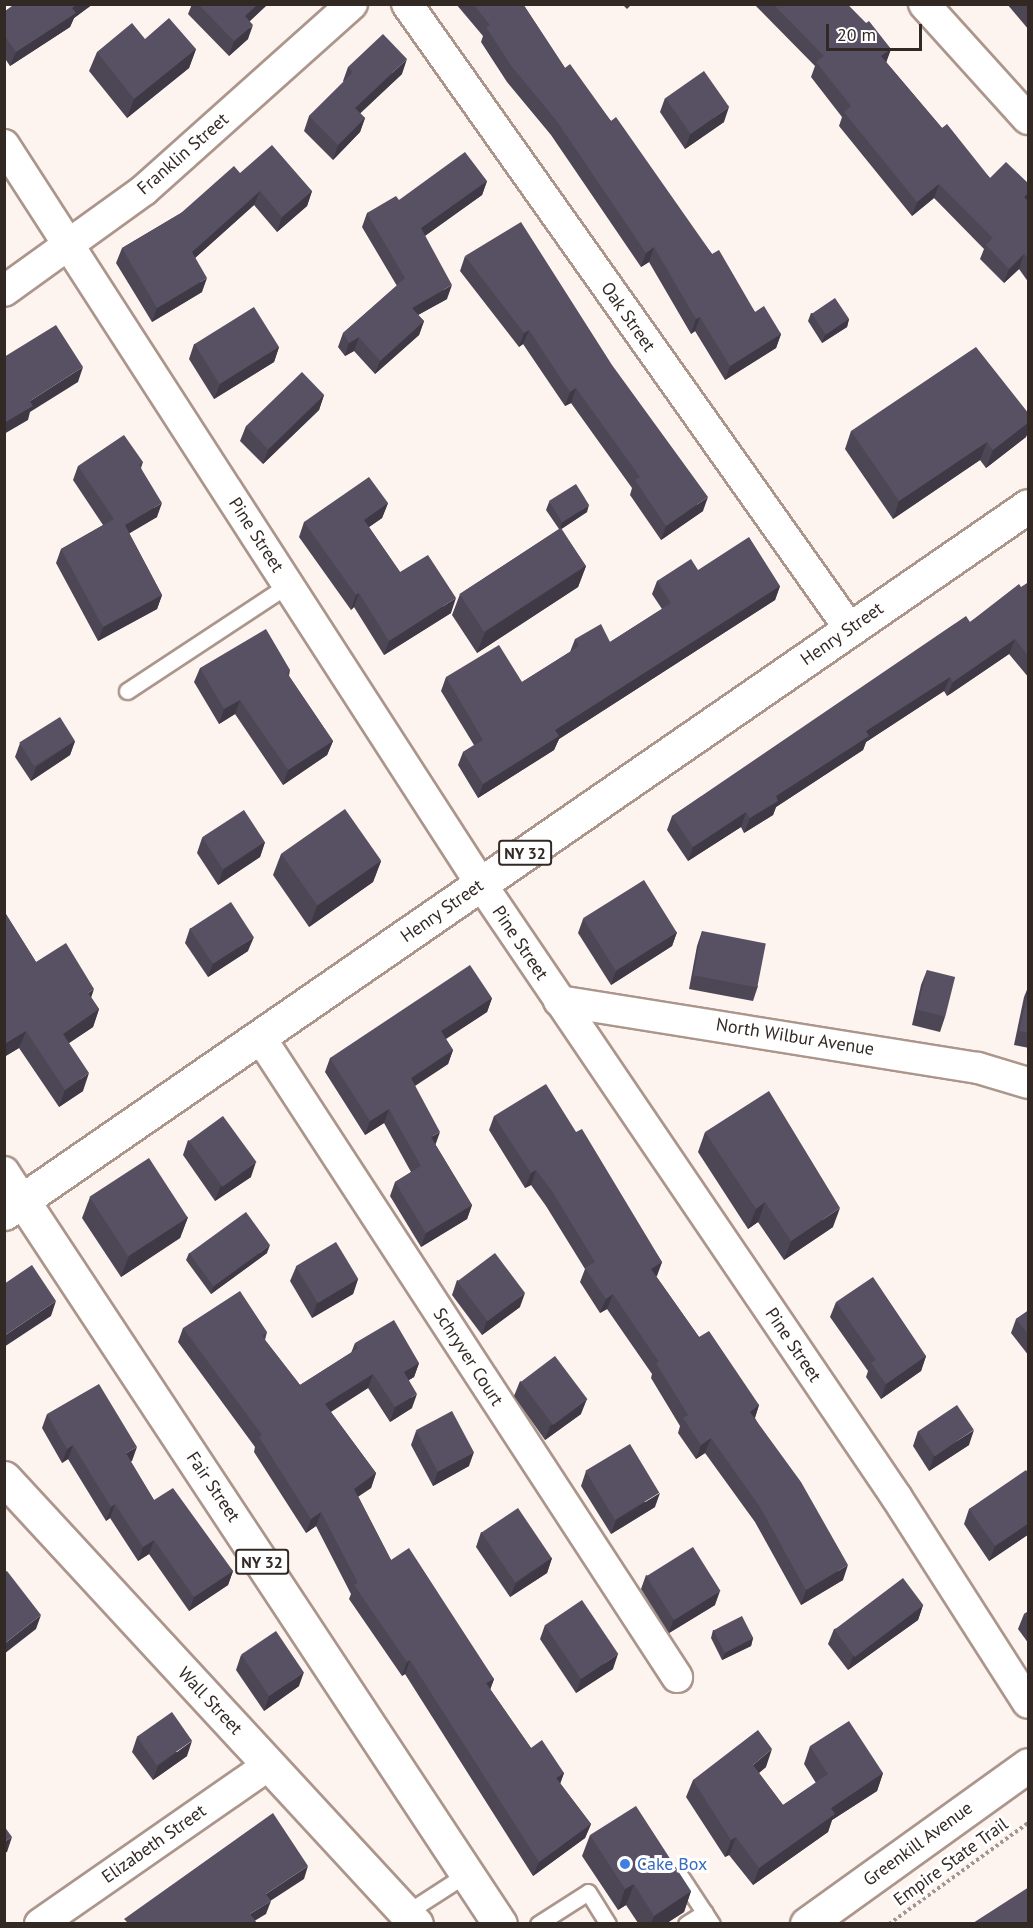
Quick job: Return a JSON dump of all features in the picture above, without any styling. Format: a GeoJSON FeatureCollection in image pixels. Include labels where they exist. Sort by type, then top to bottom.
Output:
{"type":"FeatureCollection","features":[{"type":"Feature","properties":{"kind":"main road","name":"Henry Street"},"geometry":{"type":"LineString","coordinates":[[14,1207],[1029,506]]}},
{"type":"Feature","properties":{"kind":"main road","name":"Fair Street"},"geometry":{"type":"LineString","coordinates":[[14,1207],[500,1923]]}},
{"type":"Feature","properties":{"kind":"main road","name":"Wall Street"},"geometry":{"type":"LineString","coordinates":[[6,1483],[411,1918]]}},
{"type":"Feature","properties":{"kind":"main road","name":"Greenkill Avenue"},"geometry":{"type":"LineString","coordinates":[[807,1923],[1029,1765]]}},
{"type":"Feature","properties":{"kind":"street","name":"Franklin Street"},"geometry":{"type":"LineString","coordinates":[[4,291],[70,246],[144,190],[352,4]]}},
{"type":"Feature","properties":{"kind":"street","name":"Oak Street"},"geometry":{"type":"LineString","coordinates":[[407,4],[850,629]]}},
{"type":"Feature","properties":{"kind":"street"},"geometry":{"type":"LineString","coordinates":[[924,4],[1029,119]]}},
{"type":"Feature","properties":{"kind":"street","name":"Pine Street"},"geometry":{"type":"LineString","coordinates":[[4,145],[481,884],[897,1498],[1029,1702]]}},
{"type":"Feature","properties":{"kind":"street","name":"North Wilbur Avenue"},"geometry":{"type":"LineString","coordinates":[[560,1001],[978,1068],[1029,1083]]}},
{"type":"Feature","properties":{"kind":"street","name":"Schryver Court"},"geometry":{"type":"LineString","coordinates":[[260,1037],[677,1677]]}},
{"type":"Feature","properties":{"kind":"street","name":"Fair Street"},"geometry":{"type":"LineString","coordinates":[[4,1172],[14,1207]]}},
{"type":"Feature","properties":{"kind":"street","name":"Elizabeth Street"},"geometry":{"type":"LineString","coordinates":[[39,1923],[269,1765]]}},
{"type":"Feature","properties":{"kind":"lane"},"geometry":{"type":"LineString","coordinates":[[127,691],[288,585]]}},
{"type":"Feature","properties":{"kind":"lane"},"geometry":{"type":"LineString","coordinates":[[671,1862],[708,1918],[686,1923]]}},
{"type":"Feature","properties":{"kind":"lane"},"geometry":{"type":"LineString","coordinates":[[411,1918],[468,1873]]}},
{"type":"Feature","properties":{"kind":"lane"},"geometry":{"type":"LineString","coordinates":[[538,1923],[588,1892],[609,1923]]}},
{"type":"Feature","properties":{"kind":"path","name":"Empire State Trail"},"geometry":{"type":"LineString","coordinates":[[889,1923],[1029,1823]]}},
{"type":"Feature","properties":{"kind":"building"},"geometry":{"type":"Polygon","coordinates":[[[15,4],[77,4],[72,8],[76,13],[16,52],[4,35],[4,12],[15,4]]]}},
{"type":"Feature","properties":{"kind":"building"},"geometry":{"type":"Polygon","coordinates":[[[198,4],[258,4],[245,16],[253,25],[234,41],[198,4]]]}},
{"type":"Feature","properties":{"kind":"building"},"geometry":{"type":"Polygon","coordinates":[[[473,4],[523,4],[565,68],[570,64],[611,121],[616,117],[712,254],[719,250],[755,312],[764,306],[781,334],[730,366],[700,317],[696,319],[654,247],[646,253],[556,120],[512,67],[486,27],[490,25],[473,4]]]}},
{"type":"Feature","properties":{"kind":"building"},"geometry":{"type":"Polygon","coordinates":[[[773,4],[847,4],[866,23],[869,21],[891,49],[881,56],[942,128],[947,124],[990,178],[1006,162],[1029,184],[1029,193],[1024,197],[1029,202],[1029,260],[1024,254],[1009,269],[986,245],[993,238],[939,184],[917,202],[844,112],[851,106],[816,62],[824,56],[773,4]]]}},
{"type":"Feature","properties":{"kind":"building"},"geometry":{"type":"Polygon","coordinates":[[[169,18],[196,49],[134,99],[97,52],[132,23],[145,39],[169,18]]]}},
{"type":"Feature","properties":{"kind":"building"},"geometry":{"type":"Polygon","coordinates":[[[383,34],[407,59],[355,108],[365,118],[338,145],[309,116],[353,72],[348,67],[383,34]]]}},
{"type":"Feature","properties":{"kind":"building"},"geometry":{"type":"Polygon","coordinates":[[[704,71],[729,107],[691,134],[665,98],[704,71]]]}},
{"type":"Feature","properties":{"kind":"building"},"geometry":{"type":"Polygon","coordinates":[[[272,145],[312,191],[282,217],[260,191],[192,252],[207,278],[157,308],[122,248],[181,213],[234,166],[240,173],[272,145]]]}},
{"type":"Feature","properties":{"kind":"building"},"geometry":{"type":"Polygon","coordinates":[[[465,152],[487,181],[421,228],[452,285],[412,308],[424,321],[380,361],[359,337],[349,343],[343,333],[405,278],[367,213],[396,196],[399,200],[465,152]]]}},
{"type":"Feature","properties":{"kind":"building"},"geometry":{"type":"Polygon","coordinates":[[[521,222],[612,365],[708,497],[666,526],[635,480],[640,477],[576,388],[570,392],[529,330],[524,333],[465,256],[521,222]]]}},
{"type":"Feature","properties":{"kind":"building"},"geometry":{"type":"Polygon","coordinates":[[[835,298],[849,319],[826,334],[812,314],[835,298]]]}},
{"type":"Feature","properties":{"kind":"building"},"geometry":{"type":"Polygon","coordinates":[[[254,307],[279,347],[220,384],[195,344],[254,307]]]}},
{"type":"Feature","properties":{"kind":"building"},"geometry":{"type":"Polygon","coordinates":[[[56,325],[83,367],[30,401],[33,406],[4,423],[4,357],[56,325]]]}},
{"type":"Feature","properties":{"kind":"building"},"geometry":{"type":"Polygon","coordinates":[[[976,347],[1029,414],[1029,422],[993,450],[987,442],[899,501],[851,431],[976,347]]]}},
{"type":"Feature","properties":{"kind":"building"},"geometry":{"type":"Polygon","coordinates":[[[302,372],[324,395],[268,449],[246,426],[302,372]]]}},
{"type":"Feature","properties":{"kind":"building"},"geometry":{"type":"Polygon","coordinates":[[[124,435],[143,462],[139,465],[162,503],[125,525],[162,595],[103,627],[61,549],[114,519],[78,466],[124,435]]]}},
{"type":"Feature","properties":{"kind":"building"},"geometry":{"type":"Polygon","coordinates":[[[369,477],[388,503],[364,520],[400,572],[428,555],[456,598],[389,641],[359,593],[356,595],[304,522],[369,477]]]}},
{"type":"Feature","properties":{"kind":"building"},"geometry":{"type":"Polygon","coordinates":[[[576,484],[589,505],[562,522],[549,501],[576,484]]]}},
{"type":"Feature","properties":{"kind":"building"},"geometry":{"type":"Polygon","coordinates":[[[561,528],[586,566],[484,632],[460,594],[561,528]]]}},
{"type":"Feature","properties":{"kind":"building"},"geometry":{"type":"Polygon","coordinates":[[[749,537],[780,586],[555,730],[559,736],[483,784],[463,752],[483,740],[446,677],[499,645],[522,682],[579,646],[575,639],[601,624],[610,642],[671,603],[657,581],[691,559],[698,570],[749,537]]]}},
{"type":"Feature","properties":{"kind":"building"},"geometry":{"type":"Polygon","coordinates":[[[1029,582],[1029,657],[1015,639],[953,682],[950,677],[866,731],[869,736],[776,796],[778,801],[750,818],[746,812],[693,847],[672,816],[966,616],[970,622],[1019,584],[1021,587],[1029,582]]]}},
{"type":"Feature","properties":{"kind":"building"},"geometry":{"type":"Polygon","coordinates":[[[266,629],[290,670],[287,673],[333,741],[288,770],[240,700],[224,709],[200,668],[266,629]]]}},
{"type":"Feature","properties":{"kind":"building"},"geometry":{"type":"Polygon","coordinates":[[[60,717],[75,741],[34,766],[19,742],[60,717]]]}},
{"type":"Feature","properties":{"kind":"building"},"geometry":{"type":"Polygon","coordinates":[[[345,809],[381,861],[317,905],[281,854],[345,809]]]}},
{"type":"Feature","properties":{"kind":"building"},"geometry":{"type":"Polygon","coordinates":[[[244,810],[265,842],[223,869],[202,837],[244,810]]]}},
{"type":"Feature","properties":{"kind":"building"},"geometry":{"type":"Polygon","coordinates":[[[644,880],[677,933],[616,971],[583,918],[644,880]]]}},
{"type":"Feature","properties":{"kind":"building"},"geometry":{"type":"Polygon","coordinates":[[[231,902],[254,937],[213,964],[190,929],[231,902]]]}},
{"type":"Feature","properties":{"kind":"building"},"geometry":{"type":"Polygon","coordinates":[[[4,911],[36,962],[66,943],[94,989],[88,993],[99,1009],[63,1034],[89,1073],[65,1090],[26,1031],[6,1043],[4,1040],[4,911]]]}},
{"type":"Feature","properties":{"kind":"building"},"geometry":{"type":"Polygon","coordinates":[[[702,931],[766,943],[757,988],[693,975],[702,931]]]}},
{"type":"Feature","properties":{"kind":"building"},"geometry":{"type":"Polygon","coordinates":[[[470,965],[492,998],[441,1031],[453,1050],[411,1078],[440,1132],[431,1137],[472,1205],[426,1233],[395,1182],[421,1166],[389,1109],[370,1121],[330,1058],[470,965]]]}},
{"type":"Feature","properties":{"kind":"building"},"geometry":{"type":"Polygon","coordinates":[[[927,970],[955,977],[945,1017],[917,1010],[927,970]]]}},
{"type":"Feature","properties":{"kind":"building"},"geometry":{"type":"Polygon","coordinates":[[[1029,988],[1029,1033],[1019,1031],[1029,988]]]}},
{"type":"Feature","properties":{"kind":"building"},"geometry":{"type":"Polygon","coordinates":[[[546,1084],[576,1132],[582,1129],[662,1262],[651,1269],[699,1337],[709,1331],[759,1405],[750,1412],[801,1482],[848,1565],[806,1590],[760,1507],[711,1438],[701,1445],[683,1418],[688,1415],[656,1363],[659,1362],[613,1294],[606,1299],[585,1268],[595,1262],[552,1191],[536,1170],[531,1173],[494,1116],[546,1084]]]}},
{"type":"Feature","properties":{"kind":"building"},"geometry":{"type":"Polygon","coordinates":[[[769,1091],[840,1208],[791,1241],[765,1202],[756,1209],[705,1132],[769,1091]]]}},
{"type":"Feature","properties":{"kind":"building"},"geometry":{"type":"Polygon","coordinates":[[[223,1116],[257,1162],[223,1187],[189,1141],[223,1116]]]}},
{"type":"Feature","properties":{"kind":"building"},"geometry":{"type":"Polygon","coordinates":[[[149,1158],[188,1218],[128,1256],[89,1197],[149,1158]]]}},
{"type":"Feature","properties":{"kind":"building"},"geometry":{"type":"Polygon","coordinates":[[[246,1212],[270,1245],[213,1286],[189,1253],[246,1212]]]}},
{"type":"Feature","properties":{"kind":"building"},"geometry":{"type":"Polygon","coordinates":[[[336,1242],[358,1279],[318,1303],[296,1266],[336,1242]]]}},
{"type":"Feature","properties":{"kind":"building"},"geometry":{"type":"Polygon","coordinates":[[[495,1253],[525,1293],[488,1321],[457,1281],[495,1253]]]}},
{"type":"Feature","properties":{"kind":"building"},"geometry":{"type":"Polygon","coordinates":[[[32,1265],[56,1301],[4,1336],[4,1284],[32,1265]]]}},
{"type":"Feature","properties":{"kind":"building"},"geometry":{"type":"Polygon","coordinates":[[[873,1277],[926,1356],[886,1384],[871,1363],[876,1360],[836,1302],[873,1277]]]}},
{"type":"Feature","properties":{"kind":"building"},"geometry":{"type":"Polygon","coordinates":[[[240,1291],[267,1332],[262,1336],[300,1385],[358,1348],[355,1343],[394,1320],[419,1363],[404,1372],[417,1394],[395,1407],[373,1374],[325,1404],[376,1473],[354,1489],[391,1560],[409,1548],[494,1679],[486,1683],[531,1748],[542,1740],[564,1773],[556,1778],[591,1824],[539,1862],[410,1660],[407,1662],[354,1585],[358,1583],[321,1512],[311,1519],[259,1437],[262,1435],[183,1328],[240,1291]]]}},
{"type":"Feature","properties":{"kind":"building"},"geometry":{"type":"Polygon","coordinates":[[[1029,1310],[1029,1335],[1016,1319],[1029,1310]]]}},
{"type":"Feature","properties":{"kind":"building"},"geometry":{"type":"Polygon","coordinates":[[[555,1356],[587,1399],[553,1425],[521,1382],[555,1356]]]}},
{"type":"Feature","properties":{"kind":"building"},"geometry":{"type":"Polygon","coordinates":[[[99,1384],[137,1447],[126,1453],[154,1500],[173,1488],[233,1571],[194,1597],[154,1540],[143,1547],[115,1504],[111,1507],[73,1445],[67,1449],[47,1414],[99,1384]]]}},
{"type":"Feature","properties":{"kind":"building"},"geometry":{"type":"Polygon","coordinates":[[[957,1405],[974,1430],[935,1456],[918,1431],[957,1405]]]}},
{"type":"Feature","properties":{"kind":"building"},"geometry":{"type":"Polygon","coordinates":[[[452,1411],[474,1452],[438,1472],[416,1430],[452,1411]]]}},
{"type":"Feature","properties":{"kind":"building"},"geometry":{"type":"Polygon","coordinates":[[[630,1444],[659,1493],[615,1520],[585,1471],[630,1444]]]}},
{"type":"Feature","properties":{"kind":"building"},"geometry":{"type":"Polygon","coordinates":[[[1026,1470],[1029,1474],[1029,1523],[995,1546],[969,1509],[1026,1470]]]}},
{"type":"Feature","properties":{"kind":"building"},"geometry":{"type":"Polygon","coordinates":[[[518,1508],[552,1558],[515,1582],[482,1533],[518,1508]]]}},
{"type":"Feature","properties":{"kind":"building"},"geometry":{"type":"Polygon","coordinates":[[[693,1547],[721,1591],[674,1620],[646,1576],[693,1547]]]}},
{"type":"Feature","properties":{"kind":"building"},"geometry":{"type":"Polygon","coordinates":[[[7,1571],[41,1615],[4,1644],[4,1573],[7,1571]]]}},
{"type":"Feature","properties":{"kind":"building"},"geometry":{"type":"Polygon","coordinates":[[[903,1578],[923,1605],[855,1657],[834,1630],[903,1578]]]}},
{"type":"Feature","properties":{"kind":"building"},"geometry":{"type":"Polygon","coordinates":[[[582,1600],[618,1654],[581,1679],[545,1625],[582,1600]]]}},
{"type":"Feature","properties":{"kind":"building"},"geometry":{"type":"Polygon","coordinates":[[[1029,1611],[1029,1621],[1024,1614],[1029,1611]]]}},
{"type":"Feature","properties":{"kind":"building"},"geometry":{"type":"Polygon","coordinates":[[[742,1616],[753,1638],[725,1653],[713,1631],[742,1616]]]}},
{"type":"Feature","properties":{"kind":"building"},"geometry":{"type":"Polygon","coordinates":[[[276,1631],[304,1672],[269,1696],[241,1654],[276,1631]]]}},
{"type":"Feature","properties":{"kind":"building"},"geometry":{"type":"Polygon","coordinates":[[[172,1712],[192,1741],[157,1765],[137,1737],[172,1712]]]}},
{"type":"Feature","properties":{"kind":"building"},"geometry":{"type":"Polygon","coordinates":[[[849,1721],[883,1773],[831,1808],[835,1814],[759,1868],[736,1837],[731,1840],[693,1780],[758,1730],[772,1749],[753,1765],[783,1805],[828,1774],[810,1746],[849,1721]]]}},
{"type":"Feature","properties":{"kind":"building"},"geometry":{"type":"Polygon","coordinates":[[[636,1806],[691,1891],[654,1916],[634,1884],[625,1889],[590,1835],[636,1806]]]}},
{"type":"Feature","properties":{"kind":"building"},"geometry":{"type":"Polygon","coordinates":[[[273,1813],[308,1866],[266,1894],[271,1901],[250,1914],[257,1923],[128,1923],[124,1919],[273,1813]]]}},
{"type":"Feature","properties":{"kind":"building"},"geometry":{"type":"Polygon","coordinates":[[[4,1826],[12,1837],[4,1842],[4,1826]]]}},
{"type":"Feature","properties":{"kind":"building"},"geometry":{"type":"Polygon","coordinates":[[[1029,1887],[1029,1923],[973,1923],[1029,1887]]]}},
{"type":"Feature","properties":{"kind":"place","name":"Cake Box"},"geometry":{"type":"Point","coordinates":[625,1864]}}]}
